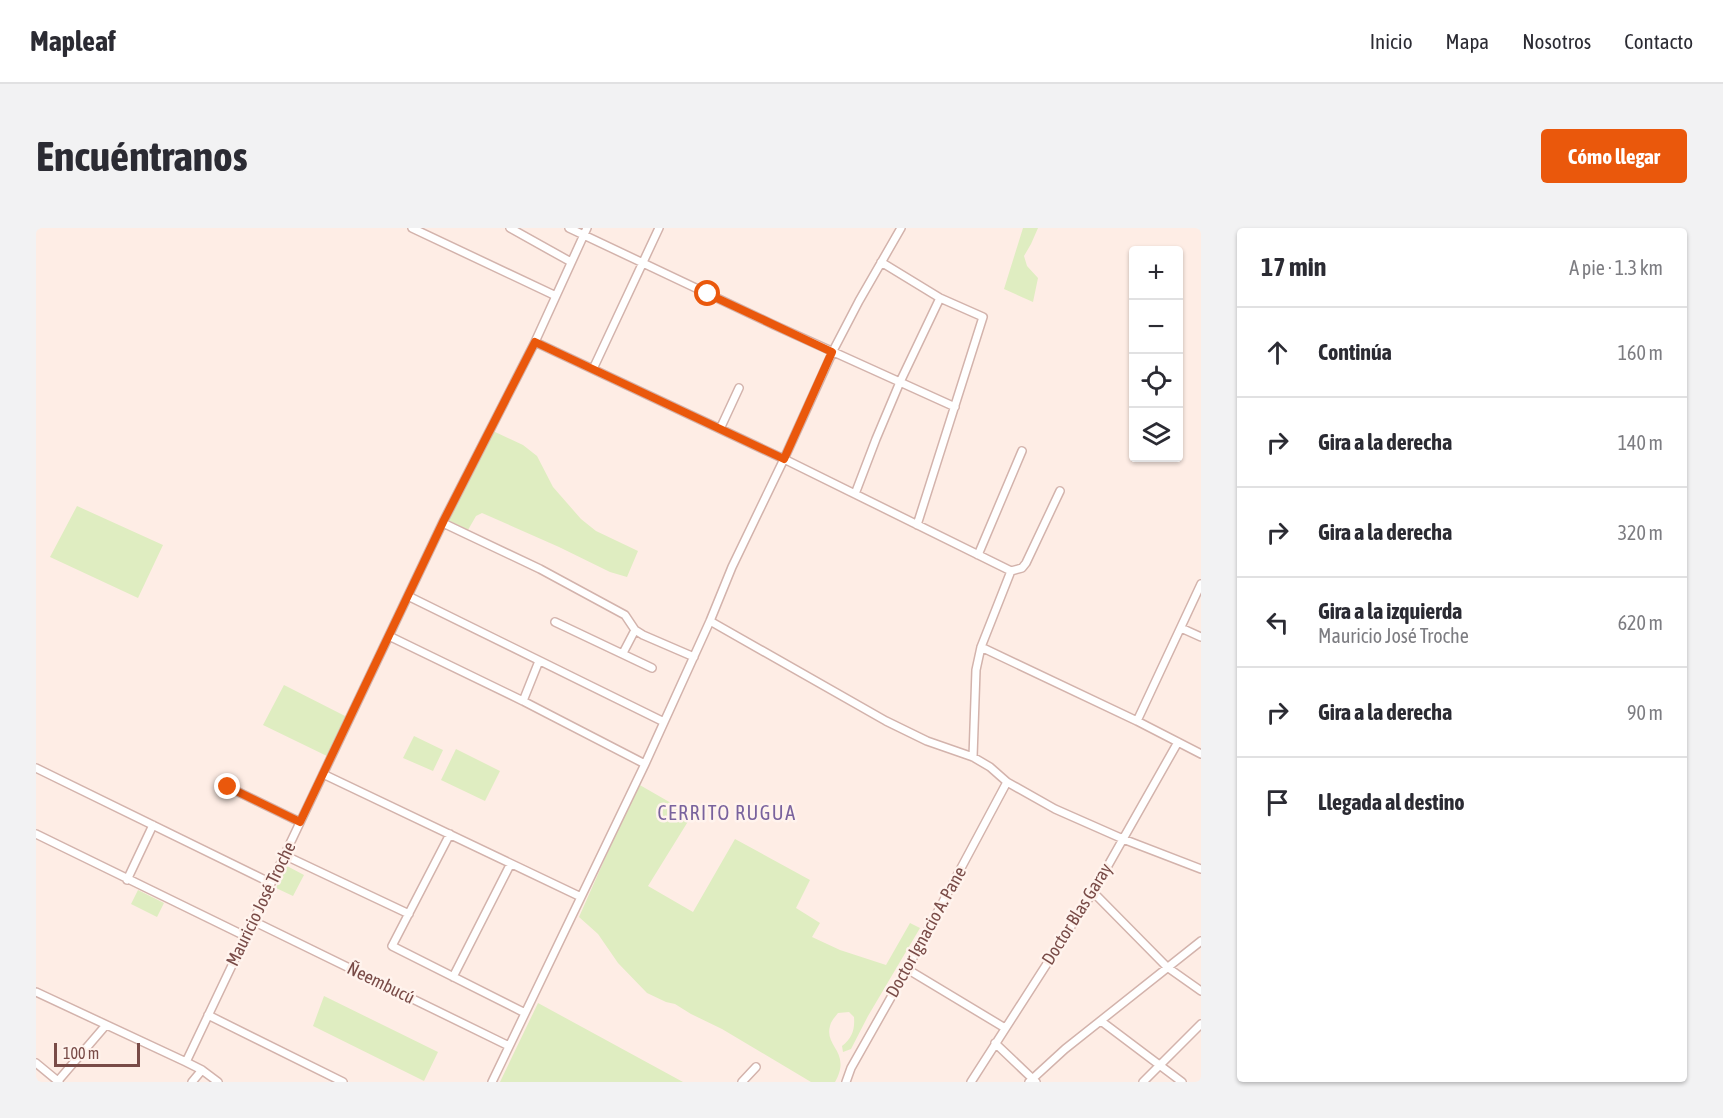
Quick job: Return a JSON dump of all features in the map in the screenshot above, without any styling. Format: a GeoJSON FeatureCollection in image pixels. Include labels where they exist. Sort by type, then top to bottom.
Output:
{"type":"FeatureCollection","features":[{"type":"Feature","properties":{"kind":"street"},"geometry":{"type":"LineString","coordinates":[[412,228],[556,296]]}},
{"type":"Feature","properties":{"kind":"street"},"geometry":{"type":"LineString","coordinates":[[510,228],[571,262]]}},
{"type":"Feature","properties":{"kind":"street"},"geometry":{"type":"LineString","coordinates":[[569,228],[585,231],[643,263],[955,407]]}},
{"type":"Feature","properties":{"kind":"street"},"geometry":{"type":"LineString","coordinates":[[593,369],[659,228]]}},
{"type":"Feature","properties":{"kind":"street"},"geometry":{"type":"LineString","coordinates":[[492,1082],[645,764],[732,567],[832,352],[901,228]]}},
{"type":"Feature","properties":{"kind":"street","name":"Mauricio José Troche"},"geometry":{"type":"LineString","coordinates":[[186,1062],[443,523],[535,342],[585,231]]}},
{"type":"Feature","properties":{"kind":"street"},"geometry":{"type":"LineString","coordinates":[[881,262],[940,298],[983,317],[917,525]]}},
{"type":"Feature","properties":{"kind":"street"},"geometry":{"type":"LineString","coordinates":[[855,494],[900,382],[940,298]]}},
{"type":"Feature","properties":{"kind":"street"},"geometry":{"type":"LineString","coordinates":[[535,342],[784,459],[1011,571],[1022,568],[1026,564],[1059,491]]}},
{"type":"Feature","properties":{"kind":"street"},"geometry":{"type":"LineString","coordinates":[[720,429],[739,388]]}},
{"type":"Feature","properties":{"kind":"street"},"geometry":{"type":"LineString","coordinates":[[978,555],[1022,451]]}},
{"type":"Feature","properties":{"kind":"street"},"geometry":{"type":"LineString","coordinates":[[443,523],[540,569],[625,615],[635,630],[643,635],[694,657]]}},
{"type":"Feature","properties":{"kind":"street"},"geometry":{"type":"LineString","coordinates":[[973,757],[976,670],[981,647],[1011,571]]}},
{"type":"Feature","properties":{"kind":"street"},"geometry":{"type":"LineString","coordinates":[[1137,721],[1201,584]]}},
{"type":"Feature","properties":{"kind":"street"},"geometry":{"type":"LineString","coordinates":[[408,596],[664,722]]}},
{"type":"Feature","properties":{"kind":"street"},"geometry":{"type":"LineString","coordinates":[[710,621],[886,721],[927,741],[973,757],[1007,782],[1054,809],[1201,869]]}},
{"type":"Feature","properties":{"kind":"street"},"geometry":{"type":"LineString","coordinates":[[555,622],[652,668]]}},
{"type":"Feature","properties":{"kind":"street"},"geometry":{"type":"LineString","coordinates":[[1181,628],[1201,637]]}},
{"type":"Feature","properties":{"kind":"street"},"geometry":{"type":"LineString","coordinates":[[623,653],[635,630]]}},
{"type":"Feature","properties":{"kind":"street"},"geometry":{"type":"LineString","coordinates":[[389,636],[645,764]]}},
{"type":"Feature","properties":{"kind":"street"},"geometry":{"type":"LineString","coordinates":[[981,647],[1201,754]]}},
{"type":"Feature","properties":{"kind":"street"},"geometry":{"type":"LineString","coordinates":[[523,701],[539,661]]}},
{"type":"Feature","properties":{"kind":"street","name":"Doctor Blas Garay"},"geometry":{"type":"LineString","coordinates":[[971,1082],[1093,892],[1178,742]]}},
{"type":"Feature","properties":{"kind":"street"},"geometry":{"type":"LineString","coordinates":[[36,768],[271,883]]}},
{"type":"Feature","properties":{"kind":"street"},"geometry":{"type":"LineString","coordinates":[[323,774],[581,897]]}},
{"type":"Feature","properties":{"kind":"street","name":"Doctor Ignacio A. Pane"},"geometry":{"type":"LineString","coordinates":[[846,1082],[851,1068],[1007,782]]}},
{"type":"Feature","properties":{"kind":"street"},"geometry":{"type":"LineString","coordinates":[[228,787],[300,822]]}},
{"type":"Feature","properties":{"kind":"street"},"geometry":{"type":"LineString","coordinates":[[127,880],[153,825]]}},
{"type":"Feature","properties":{"kind":"street"},"geometry":{"type":"LineString","coordinates":[[36,834],[245,936]]}},
{"type":"Feature","properties":{"kind":"street"},"geometry":{"type":"LineString","coordinates":[[450,834],[392,946],[525,1013]]}},
{"type":"Feature","properties":{"kind":"street"},"geometry":{"type":"LineString","coordinates":[[284,855],[409,914]]}},
{"type":"Feature","properties":{"kind":"street"},"geometry":{"type":"LineString","coordinates":[[453,977],[510,865]]}},
{"type":"Feature","properties":{"kind":"street"},"geometry":{"type":"LineString","coordinates":[[1093,892],[1167,967],[1201,991]]}},
{"type":"Feature","properties":{"kind":"street","name":"Ñeembucú"},"geometry":{"type":"LineString","coordinates":[[253,921],[509,1046]]}},
{"type":"Feature","properties":{"kind":"street"},"geometry":{"type":"LineString","coordinates":[[995,1043],[1033,1081],[1065,1049],[1201,941]]}},
{"type":"Feature","properties":{"kind":"street"},"geometry":{"type":"LineString","coordinates":[[907,969],[1005,1028]]}},
{"type":"Feature","properties":{"kind":"street"},"geometry":{"type":"LineString","coordinates":[[36,992],[225,1082]]}},
{"type":"Feature","properties":{"kind":"street"},"geometry":{"type":"LineString","coordinates":[[208,1015],[344,1082]]}},
{"type":"Feature","properties":{"kind":"street"},"geometry":{"type":"LineString","coordinates":[[1101,1021],[1182,1082]]}},
{"type":"Feature","properties":{"kind":"street"},"geometry":{"type":"LineString","coordinates":[[36,1063],[58,1082],[106,1024]]}},
{"type":"Feature","properties":{"kind":"street"},"geometry":{"type":"LineString","coordinates":[[1143,1082],[1201,1024]]}},
{"type":"Feature","properties":{"kind":"street"},"geometry":{"type":"LineString","coordinates":[[742,1082],[756,1067]]}},
{"type":"Feature","properties":{"kind":"street"},"geometry":{"type":"LineString","coordinates":[[192,1082],[202,1070]]}},
{"type":"Feature","properties":{"kind":"street"},"geometry":{"type":"LineString","coordinates":[[202,1070],[218,1082]]}},
{"type":"Feature","properties":{"kind":"green space"},"geometry":{"type":"Polygon","coordinates":[[[1023,228],[1038,228],[1024,256],[1027,266],[1038,278],[1033,302],[1004,289],[1023,228]]]}},
{"type":"Feature","properties":{"kind":"green space"},"geometry":{"type":"Polygon","coordinates":[[[493,431],[523,445],[537,456],[553,487],[581,519],[596,531],[638,551],[627,577],[610,572],[482,513],[476,516],[468,530],[448,520],[493,431]]]}},
{"type":"Feature","properties":{"kind":"green space"},"geometry":{"type":"Polygon","coordinates":[[[77,506],[163,545],[138,598],[50,557],[77,506]]]}},
{"type":"Feature","properties":{"kind":"green space"},"geometry":{"type":"Polygon","coordinates":[[[284,685],[347,717],[329,757],[263,725],[284,685]]]}},
{"type":"Feature","properties":{"kind":"green space"},"geometry":{"type":"Polygon","coordinates":[[[414,736],[443,750],[433,771],[403,758],[414,736]]]}},
{"type":"Feature","properties":{"kind":"green space"},"geometry":{"type":"Polygon","coordinates":[[[456,749],[500,771],[485,801],[441,780],[456,749]]]}},
{"type":"Feature","properties":{"kind":"green space"},"geometry":{"type":"Polygon","coordinates":[[[638,784],[692,815],[648,886],[693,912],[735,839],[810,880],[796,908],[820,923],[812,937],[840,950],[886,965],[910,923],[920,928],[851,1049],[843,1052],[842,1046],[852,1033],[854,1017],[849,1012],[838,1013],[831,1022],[829,1033],[841,1064],[835,1082],[811,1082],[722,1029],[675,1004],[647,993],[618,963],[598,934],[579,917],[638,784]]]}},
{"type":"Feature","properties":{"kind":"green space"},"geometry":{"type":"Polygon","coordinates":[[[287,866],[304,875],[293,896],[276,888],[287,866]]]}},
{"type":"Feature","properties":{"kind":"green space"},"geometry":{"type":"Polygon","coordinates":[[[138,890],[164,903],[157,917],[131,904],[138,890]]]}},
{"type":"Feature","properties":{"kind":"green space"},"geometry":{"type":"Polygon","coordinates":[[[324,996],[438,1052],[424,1081],[313,1026],[324,996]]]}},
{"type":"Feature","properties":{"kind":"green space"},"geometry":{"type":"Polygon","coordinates":[[[538,1003],[683,1082],[500,1082],[538,1003]]]}},
{"type":"Feature","properties":{"kind":"district","name":"CERRITO RUGUA"},"geometry":{"type":"Point","coordinates":[727,813]}},
{"type":"Feature","properties":{"kind":"route"},"geometry":{"type":"LineString","coordinates":[[228,787],[300,822],[444,520],[535,342],[784,459],[832,352],[708,294]]}}]}
